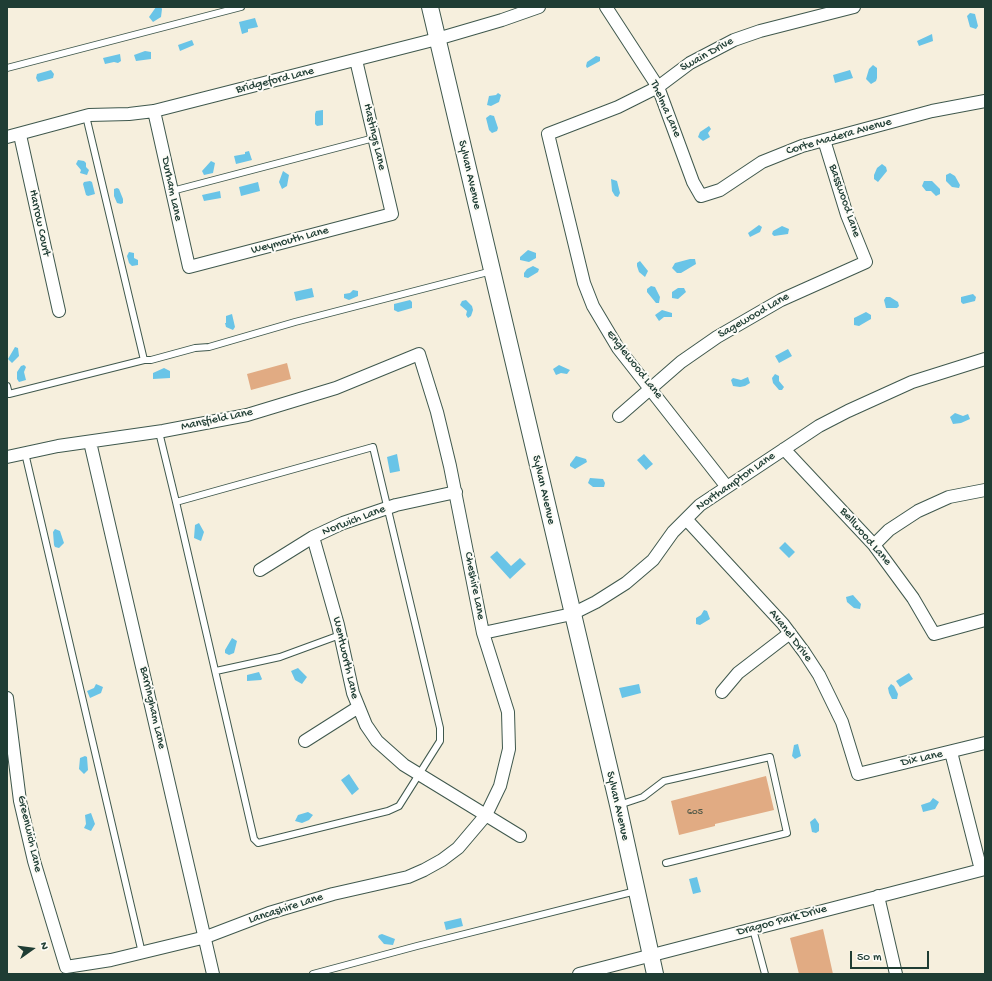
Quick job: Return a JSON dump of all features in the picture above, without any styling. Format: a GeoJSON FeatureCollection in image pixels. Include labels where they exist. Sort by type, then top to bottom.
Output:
{"type":"FeatureCollection","features":[{"type":"Feature","properties":{"kind":"main road","name":"Sylvan Avenue"},"geometry":{"type":"LineString","coordinates":[[430,7],[618,805],[655,974]]}},
{"type":"Feature","properties":{"kind":"street","name":"Bridgeford Lane"},"geometry":{"type":"LineString","coordinates":[[7,137],[20,135],[86,116],[154,111],[438,39],[537,7]]}},
{"type":"Feature","properties":{"kind":"street","name":"Thelma Lane"},"geometry":{"type":"LineString","coordinates":[[606,7],[658,87],[693,182],[702,196]]}},
{"type":"Feature","properties":{"kind":"street","name":"Swain Drive"},"geometry":{"type":"LineString","coordinates":[[548,134],[597,116],[658,87],[690,63],[734,40],[760,31],[854,7]]}},
{"type":"Feature","properties":{"kind":"street","name":"Hastings Lane"},"geometry":{"type":"LineString","coordinates":[[356,60],[392,214]]}},
{"type":"Feature","properties":{"kind":"street","name":"Corte Madera Avenue"},"geometry":{"type":"LineString","coordinates":[[702,196],[720,190],[739,176],[780,154],[824,140],[932,111],[985,101]]}},
{"type":"Feature","properties":{"kind":"street","name":"Durham Lane"},"geometry":{"type":"LineString","coordinates":[[154,111],[189,267]]}},
{"type":"Feature","properties":{"kind":"street","name":"Englewood Lane"},"geometry":{"type":"LineString","coordinates":[[548,134],[584,283],[605,328],[618,348],[651,387],[727,487]]}},
{"type":"Feature","properties":{"kind":"street","name":"Harrow Court"},"geometry":{"type":"LineString","coordinates":[[20,135],[59,311]]}},
{"type":"Feature","properties":{"kind":"street","name":"Basswood Lane"},"geometry":{"type":"LineString","coordinates":[[824,140],[847,215],[866,262]]}},
{"type":"Feature","properties":{"kind":"street","name":"Weymouth Lane"},"geometry":{"type":"LineString","coordinates":[[189,267],[392,214]]}},
{"type":"Feature","properties":{"kind":"street","name":"Sagewood Lane"},"geometry":{"type":"LineString","coordinates":[[619,416],[651,387],[693,354],[748,318],[815,283],[866,262]]}},
{"type":"Feature","properties":{"kind":"street","name":"Mansfield Lane"},"geometry":{"type":"LineString","coordinates":[[7,457],[90,442],[206,424],[267,409],[343,385],[419,354]]}},
{"type":"Feature","properties":{"kind":"street","name":"Cheshire Lane"},"geometry":{"type":"LineString","coordinates":[[419,354],[437,412],[456,492],[483,633],[508,712],[510,732],[506,769],[500,786],[486,815]]}},
{"type":"Feature","properties":{"kind":"street","name":"Northampton Lane"},"geometry":{"type":"LineString","coordinates":[[483,633],[572,614],[626,583],[653,560],[673,532],[700,505],[819,426],[882,394],[940,372],[985,359]]}},
{"type":"Feature","properties":{"kind":"street","name":"Barringham Lane"},"geometry":{"type":"LineString","coordinates":[[90,442],[206,937],[213,974]]}},
{"type":"Feature","properties":{"kind":"street","name":"Bellwood Lane"},"geometry":{"type":"LineString","coordinates":[[784,449],[874,545],[913,598],[934,634],[985,620]]}},
{"type":"Feature","properties":{"kind":"street"},"geometry":{"type":"LineString","coordinates":[[874,545],[889,530],[918,510],[949,497],[985,490]]}},
{"type":"Feature","properties":{"kind":"street","name":"Norwich Lane"},"geometry":{"type":"LineString","coordinates":[[260,570],[313,537],[343,523],[389,507],[456,492]]}},
{"type":"Feature","properties":{"kind":"street","name":"Avanel Drive"},"geometry":{"type":"LineString","coordinates":[[686,519],[790,633],[819,675],[842,722],[858,774]]}},
{"type":"Feature","properties":{"kind":"street","name":"Wentworth Lane"},"geometry":{"type":"LineString","coordinates":[[313,537],[340,634],[358,708],[366,725],[377,741],[390,754],[420,775],[520,836]]}},
{"type":"Feature","properties":{"kind":"street"},"geometry":{"type":"LineString","coordinates":[[722,692],[738,673],[790,633]]}},
{"type":"Feature","properties":{"kind":"street","name":"Greenwich Lane"},"geometry":{"type":"LineString","coordinates":[[7,698],[20,801],[36,868],[66,967]]}},
{"type":"Feature","properties":{"kind":"street"},"geometry":{"type":"LineString","coordinates":[[305,741],[358,708]]}},
{"type":"Feature","properties":{"kind":"street","name":"Dix Lane"},"geometry":{"type":"LineString","coordinates":[[858,774],[985,743]]}},
{"type":"Feature","properties":{"kind":"street"},"geometry":{"type":"LineString","coordinates":[[951,752],[983,869]]}},
{"type":"Feature","properties":{"kind":"street","name":"Lancashire Lane"},"geometry":{"type":"LineString","coordinates":[[66,967],[142,953],[206,937],[276,911],[334,894],[408,877],[442,860],[458,848],[486,815]]}},
{"type":"Feature","properties":{"kind":"street","name":"Dragoo Park Drive"},"geometry":{"type":"LineString","coordinates":[[579,974],[983,869]]}},
{"type":"Feature","properties":{"kind":"street"},"geometry":{"type":"LineString","coordinates":[[878,896],[896,974]]}},
{"type":"Feature","properties":{"kind":"lane"},"geometry":{"type":"LineString","coordinates":[[7,68],[241,7]]}},
{"type":"Feature","properties":{"kind":"lane"},"geometry":{"type":"LineString","coordinates":[[86,116],[144,360]]}},
{"type":"Feature","properties":{"kind":"lane"},"geometry":{"type":"LineString","coordinates":[[172,191],[374,138]]}},
{"type":"Feature","properties":{"kind":"lane"},"geometry":{"type":"LineString","coordinates":[[7,386],[9,394],[195,348],[210,347],[296,322],[492,271]]}},
{"type":"Feature","properties":{"kind":"lane"},"geometry":{"type":"LineString","coordinates":[[159,432],[254,839],[258,843],[388,811],[399,806],[420,775],[440,741],[440,728],[389,507],[373,447],[176,502]]}},
{"type":"Feature","properties":{"kind":"lane"},"geometry":{"type":"LineString","coordinates":[[25,453],[142,953]]}},
{"type":"Feature","properties":{"kind":"lane"},"geometry":{"type":"LineString","coordinates":[[216,671],[280,657],[340,634]]}},
{"type":"Feature","properties":{"kind":"lane"},"geometry":{"type":"LineString","coordinates":[[618,805],[643,797],[664,781],[770,757],[787,833],[666,863]]}},
{"type":"Feature","properties":{"kind":"lane"},"geometry":{"type":"LineString","coordinates":[[314,974],[417,946],[636,891]]}},
{"type":"Feature","properties":{"kind":"lane"},"geometry":{"type":"LineString","coordinates":[[753,929],[765,974]]}},
{"type":"Feature","properties":{"kind":"water"},"geometry":{"type":"Polygon","coordinates":[[[156,7],[161,7],[162,9],[161,17],[153,22],[149,17],[156,7]]]}},
{"type":"Feature","properties":{"kind":"water"},"geometry":{"type":"Polygon","coordinates":[[[970,13],[975,14],[978,26],[976,29],[970,27],[967,16],[970,13]]]}},
{"type":"Feature","properties":{"kind":"water"},"geometry":{"type":"Polygon","coordinates":[[[255,18],[258,27],[248,29],[248,32],[242,34],[239,22],[255,18]]]}},
{"type":"Feature","properties":{"kind":"water"},"geometry":{"type":"Polygon","coordinates":[[[932,34],[933,41],[919,46],[917,41],[932,34]]]}},
{"type":"Feature","properties":{"kind":"water"},"geometry":{"type":"Polygon","coordinates":[[[192,40],[194,45],[180,51],[178,45],[192,40]]]}},
{"type":"Feature","properties":{"kind":"water"},"geometry":{"type":"Polygon","coordinates":[[[145,51],[151,52],[151,59],[136,61],[134,55],[145,51]]]}},
{"type":"Feature","properties":{"kind":"water"},"geometry":{"type":"Polygon","coordinates":[[[120,54],[121,61],[118,63],[114,62],[105,64],[103,58],[120,54]]]}},
{"type":"Feature","properties":{"kind":"water"},"geometry":{"type":"Polygon","coordinates":[[[596,56],[600,57],[600,61],[587,68],[587,62],[596,56]]]}},
{"type":"Feature","properties":{"kind":"water"},"geometry":{"type":"Polygon","coordinates":[[[873,65],[877,68],[877,78],[876,81],[871,84],[866,79],[869,69],[873,65]]]}},
{"type":"Feature","properties":{"kind":"water"},"geometry":{"type":"Polygon","coordinates":[[[51,70],[54,74],[53,78],[38,82],[36,78],[37,74],[51,70]]]}},
{"type":"Feature","properties":{"kind":"water"},"geometry":{"type":"Polygon","coordinates":[[[850,70],[853,78],[835,83],[833,75],[850,70]]]}},
{"type":"Feature","properties":{"kind":"water"},"geometry":{"type":"Polygon","coordinates":[[[498,93],[501,95],[499,102],[491,106],[487,105],[489,96],[496,95],[498,93]]]}},
{"type":"Feature","properties":{"kind":"water"},"geometry":{"type":"Polygon","coordinates":[[[323,110],[323,125],[317,126],[315,124],[316,111],[323,110]]]}},
{"type":"Feature","properties":{"kind":"water"},"geometry":{"type":"Polygon","coordinates":[[[490,115],[494,116],[498,128],[497,131],[492,133],[489,130],[486,118],[490,115]]]}},
{"type":"Feature","properties":{"kind":"water"},"geometry":{"type":"Polygon","coordinates":[[[709,126],[711,129],[708,133],[710,137],[703,141],[698,137],[700,132],[709,126]]]}},
{"type":"Feature","properties":{"kind":"water"},"geometry":{"type":"Polygon","coordinates":[[[249,151],[252,160],[236,164],[234,156],[245,154],[245,152],[249,151]]]}},
{"type":"Feature","properties":{"kind":"water"},"geometry":{"type":"Polygon","coordinates":[[[78,160],[86,163],[86,167],[89,170],[87,175],[80,173],[81,170],[76,164],[78,160]]]}},
{"type":"Feature","properties":{"kind":"water"},"geometry":{"type":"Polygon","coordinates":[[[211,161],[215,163],[213,173],[204,175],[202,171],[211,161]]]}},
{"type":"Feature","properties":{"kind":"water"},"geometry":{"type":"Polygon","coordinates":[[[882,164],[886,167],[887,171],[878,182],[874,179],[874,175],[877,168],[882,164]]]}},
{"type":"Feature","properties":{"kind":"water"},"geometry":{"type":"Polygon","coordinates":[[[283,171],[289,175],[287,186],[282,189],[279,182],[283,171]]]}},
{"type":"Feature","properties":{"kind":"water"},"geometry":{"type":"Polygon","coordinates":[[[950,173],[955,176],[960,185],[959,188],[952,187],[946,181],[946,175],[950,173]]]}},
{"type":"Feature","properties":{"kind":"water"},"geometry":{"type":"Polygon","coordinates":[[[611,179],[617,181],[620,193],[618,197],[615,196],[612,191],[611,179]]]}},
{"type":"Feature","properties":{"kind":"water"},"geometry":{"type":"Polygon","coordinates":[[[924,181],[932,181],[940,189],[940,194],[936,196],[931,191],[926,191],[922,186],[924,181]]]}},
{"type":"Feature","properties":{"kind":"water"},"geometry":{"type":"Polygon","coordinates":[[[84,182],[92,182],[95,194],[88,196],[86,195],[83,184],[84,182]]]}},
{"type":"Feature","properties":{"kind":"water"},"geometry":{"type":"Polygon","coordinates":[[[258,182],[260,191],[241,196],[239,187],[258,182]]]}},
{"type":"Feature","properties":{"kind":"water"},"geometry":{"type":"Polygon","coordinates":[[[114,189],[119,189],[123,199],[123,203],[121,204],[117,203],[114,196],[114,189]]]}},
{"type":"Feature","properties":{"kind":"water"},"geometry":{"type":"Polygon","coordinates":[[[220,191],[221,198],[204,201],[202,195],[220,191]]]}},
{"type":"Feature","properties":{"kind":"water"},"geometry":{"type":"Polygon","coordinates":[[[759,225],[762,227],[760,232],[750,237],[748,233],[759,225]]]}},
{"type":"Feature","properties":{"kind":"water"},"geometry":{"type":"Polygon","coordinates":[[[782,226],[789,229],[788,234],[774,236],[772,234],[773,231],[782,226]]]}},
{"type":"Feature","properties":{"kind":"water"},"geometry":{"type":"Polygon","coordinates":[[[528,250],[536,253],[536,258],[529,262],[520,260],[520,257],[528,250]]]}},
{"type":"Feature","properties":{"kind":"water"},"geometry":{"type":"Polygon","coordinates":[[[129,252],[134,253],[134,258],[138,260],[138,265],[132,266],[129,263],[127,256],[129,252]]]}},
{"type":"Feature","properties":{"kind":"water"},"geometry":{"type":"Polygon","coordinates":[[[695,259],[696,264],[681,273],[677,273],[672,268],[675,263],[695,259]]]}},
{"type":"Feature","properties":{"kind":"water"},"geometry":{"type":"Polygon","coordinates":[[[640,261],[648,271],[645,277],[639,272],[637,266],[637,263],[640,261]]]}},
{"type":"Feature","properties":{"kind":"water"},"geometry":{"type":"Polygon","coordinates":[[[533,266],[539,269],[538,272],[528,278],[524,277],[524,273],[527,269],[533,266]]]}},
{"type":"Feature","properties":{"kind":"water"},"geometry":{"type":"Polygon","coordinates":[[[651,286],[655,287],[660,297],[659,303],[656,303],[647,292],[647,289],[651,286]]]}},
{"type":"Feature","properties":{"kind":"water"},"geometry":{"type":"Polygon","coordinates":[[[312,288],[314,297],[296,301],[294,292],[312,288]]]}},
{"type":"Feature","properties":{"kind":"water"},"geometry":{"type":"Polygon","coordinates":[[[678,288],[684,288],[686,292],[678,299],[672,298],[672,292],[678,288]]]}},
{"type":"Feature","properties":{"kind":"water"},"geometry":{"type":"Polygon","coordinates":[[[353,290],[358,291],[358,296],[349,300],[344,298],[344,294],[350,293],[353,290]]]}},
{"type":"Feature","properties":{"kind":"water"},"geometry":{"type":"Polygon","coordinates":[[[973,294],[976,297],[975,301],[963,304],[961,302],[961,297],[973,294]]]}},
{"type":"Feature","properties":{"kind":"water"},"geometry":{"type":"Polygon","coordinates":[[[886,297],[890,297],[898,302],[899,306],[897,308],[886,308],[884,300],[886,297]]]}},
{"type":"Feature","properties":{"kind":"water"},"geometry":{"type":"Polygon","coordinates":[[[410,300],[412,302],[412,308],[398,312],[394,310],[394,304],[410,300]]]}},
{"type":"Feature","properties":{"kind":"water"},"geometry":{"type":"Polygon","coordinates":[[[466,300],[472,306],[473,310],[471,316],[468,318],[466,315],[467,311],[460,305],[462,301],[466,300]]]}},
{"type":"Feature","properties":{"kind":"water"},"geometry":{"type":"Polygon","coordinates":[[[662,310],[672,313],[672,317],[664,317],[659,321],[655,315],[662,310]]]}},
{"type":"Feature","properties":{"kind":"water"},"geometry":{"type":"Polygon","coordinates":[[[866,312],[871,315],[871,319],[859,326],[854,325],[854,318],[866,312]]]}},
{"type":"Feature","properties":{"kind":"water"},"geometry":{"type":"Polygon","coordinates":[[[232,314],[235,327],[233,330],[226,327],[225,323],[226,316],[232,314]]]}},
{"type":"Feature","properties":{"kind":"water"},"geometry":{"type":"Polygon","coordinates":[[[15,347],[18,348],[19,356],[12,363],[8,359],[15,347]]]}},
{"type":"Feature","properties":{"kind":"water"},"geometry":{"type":"Polygon","coordinates":[[[788,349],[792,356],[779,363],[775,356],[788,349]]]}},
{"type":"Feature","properties":{"kind":"water"},"geometry":{"type":"Polygon","coordinates":[[[24,365],[26,367],[24,372],[26,380],[19,382],[17,379],[17,372],[21,366],[24,365]]]}},
{"type":"Feature","properties":{"kind":"water"},"geometry":{"type":"Polygon","coordinates":[[[559,365],[570,370],[567,374],[561,373],[556,375],[553,369],[559,365]]]}},
{"type":"Feature","properties":{"kind":"water"},"geometry":{"type":"Polygon","coordinates":[[[164,368],[170,371],[170,378],[153,379],[153,373],[164,368]]]}},
{"type":"Feature","properties":{"kind":"water"},"geometry":{"type":"Polygon","coordinates":[[[775,374],[779,376],[779,381],[784,387],[782,390],[779,390],[773,383],[772,378],[775,374]]]}},
{"type":"Feature","properties":{"kind":"water"},"geometry":{"type":"Polygon","coordinates":[[[748,377],[750,383],[745,386],[733,386],[731,380],[733,378],[741,380],[748,377]]]}},
{"type":"Feature","properties":{"kind":"water"},"geometry":{"type":"Polygon","coordinates":[[[955,413],[963,416],[968,414],[970,419],[961,423],[953,424],[950,417],[955,413]]]}},
{"type":"Feature","properties":{"kind":"water"},"geometry":{"type":"Polygon","coordinates":[[[397,454],[400,471],[390,473],[387,457],[397,454]]]}},
{"type":"Feature","properties":{"kind":"water"},"geometry":{"type":"Polygon","coordinates":[[[644,454],[653,464],[646,470],[637,460],[644,454]]]}},
{"type":"Feature","properties":{"kind":"water"},"geometry":{"type":"Polygon","coordinates":[[[576,456],[586,459],[587,462],[575,469],[570,466],[570,464],[576,456]]]}},
{"type":"Feature","properties":{"kind":"water"},"geometry":{"type":"Polygon","coordinates":[[[590,478],[603,479],[605,483],[604,487],[593,487],[588,483],[590,478]]]}},
{"type":"Feature","properties":{"kind":"water"},"geometry":{"type":"Polygon","coordinates":[[[199,523],[204,532],[201,541],[194,538],[195,525],[199,523]]]}},
{"type":"Feature","properties":{"kind":"water"},"geometry":{"type":"Polygon","coordinates":[[[55,529],[60,531],[64,543],[59,548],[55,547],[54,545],[53,532],[55,529]]]}},
{"type":"Feature","properties":{"kind":"water"},"geometry":{"type":"Polygon","coordinates":[[[785,542],[795,552],[789,558],[779,548],[785,542]]]}},
{"type":"Feature","properties":{"kind":"water"},"geometry":{"type":"Polygon","coordinates":[[[497,551],[511,566],[520,558],[526,564],[510,579],[490,557],[497,551]]]}},
{"type":"Feature","properties":{"kind":"water"},"geometry":{"type":"Polygon","coordinates":[[[853,595],[861,604],[860,609],[854,608],[847,602],[846,597],[853,595]]]}},
{"type":"Feature","properties":{"kind":"water"},"geometry":{"type":"Polygon","coordinates":[[[704,610],[707,611],[710,619],[700,625],[696,624],[696,618],[701,615],[704,610]]]}},
{"type":"Feature","properties":{"kind":"water"},"geometry":{"type":"Polygon","coordinates":[[[232,638],[237,641],[234,653],[229,655],[225,653],[225,650],[232,638]]]}},
{"type":"Feature","properties":{"kind":"water"},"geometry":{"type":"Polygon","coordinates":[[[298,668],[307,677],[302,684],[295,680],[291,671],[298,668]]]}},
{"type":"Feature","properties":{"kind":"water"},"geometry":{"type":"Polygon","coordinates":[[[259,672],[262,679],[261,680],[247,681],[247,675],[259,672]]]}},
{"type":"Feature","properties":{"kind":"water"},"geometry":{"type":"Polygon","coordinates":[[[909,673],[913,679],[900,687],[896,681],[909,673]]]}},
{"type":"Feature","properties":{"kind":"water"},"geometry":{"type":"Polygon","coordinates":[[[96,684],[103,687],[101,693],[90,698],[87,691],[94,688],[96,684]]]}},
{"type":"Feature","properties":{"kind":"water"},"geometry":{"type":"Polygon","coordinates":[[[639,684],[641,693],[622,698],[619,688],[639,684]]]}},
{"type":"Feature","properties":{"kind":"water"},"geometry":{"type":"Polygon","coordinates":[[[891,684],[894,686],[898,694],[897,699],[892,699],[889,693],[888,688],[891,684]]]}},
{"type":"Feature","properties":{"kind":"water"},"geometry":{"type":"Polygon","coordinates":[[[798,744],[801,756],[795,759],[792,756],[794,745],[798,744]]]}},
{"type":"Feature","properties":{"kind":"water"},"geometry":{"type":"Polygon","coordinates":[[[85,756],[87,757],[88,770],[84,774],[79,769],[80,758],[85,756]]]}},
{"type":"Feature","properties":{"kind":"water"},"geometry":{"type":"Polygon","coordinates":[[[349,774],[359,789],[352,795],[341,780],[349,774]]]}},
{"type":"Feature","properties":{"kind":"water"},"geometry":{"type":"Polygon","coordinates":[[[933,798],[939,802],[935,809],[923,812],[921,805],[930,802],[933,798]]]}},
{"type":"Feature","properties":{"kind":"water"},"geometry":{"type":"Polygon","coordinates":[[[308,812],[313,815],[309,820],[302,823],[295,821],[298,815],[308,812]]]}},
{"type":"Feature","properties":{"kind":"water"},"geometry":{"type":"Polygon","coordinates":[[[91,813],[95,824],[91,831],[84,828],[86,824],[85,815],[91,813]]]}},
{"type":"Feature","properties":{"kind":"water"},"geometry":{"type":"Polygon","coordinates":[[[815,818],[819,824],[819,831],[816,833],[812,832],[810,822],[815,818]]]}},
{"type":"Feature","properties":{"kind":"water"},"geometry":{"type":"Polygon","coordinates":[[[697,877],[701,892],[693,894],[689,879],[697,877]]]}},
{"type":"Feature","properties":{"kind":"water"},"geometry":{"type":"Polygon","coordinates":[[[461,918],[463,926],[446,930],[444,922],[461,918]]]}},
{"type":"Feature","properties":{"kind":"water"},"geometry":{"type":"Polygon","coordinates":[[[382,934],[395,939],[393,945],[384,944],[378,937],[382,934]]]}},
{"type":"Feature","properties":{"kind":"building"},"geometry":{"type":"Polygon","coordinates":[[[287,363],[291,379],[251,390],[247,374],[287,363]]]}},
{"type":"Feature","properties":{"kind":"building"},"geometry":{"type":"Polygon","coordinates":[[[766,776],[774,810],[715,824],[715,826],[679,835],[671,801],[766,776]]]}},
{"type":"Feature","properties":{"kind":"building"},"geometry":{"type":"Polygon","coordinates":[[[823,929],[833,974],[799,974],[790,938],[823,929]]]}}]}
